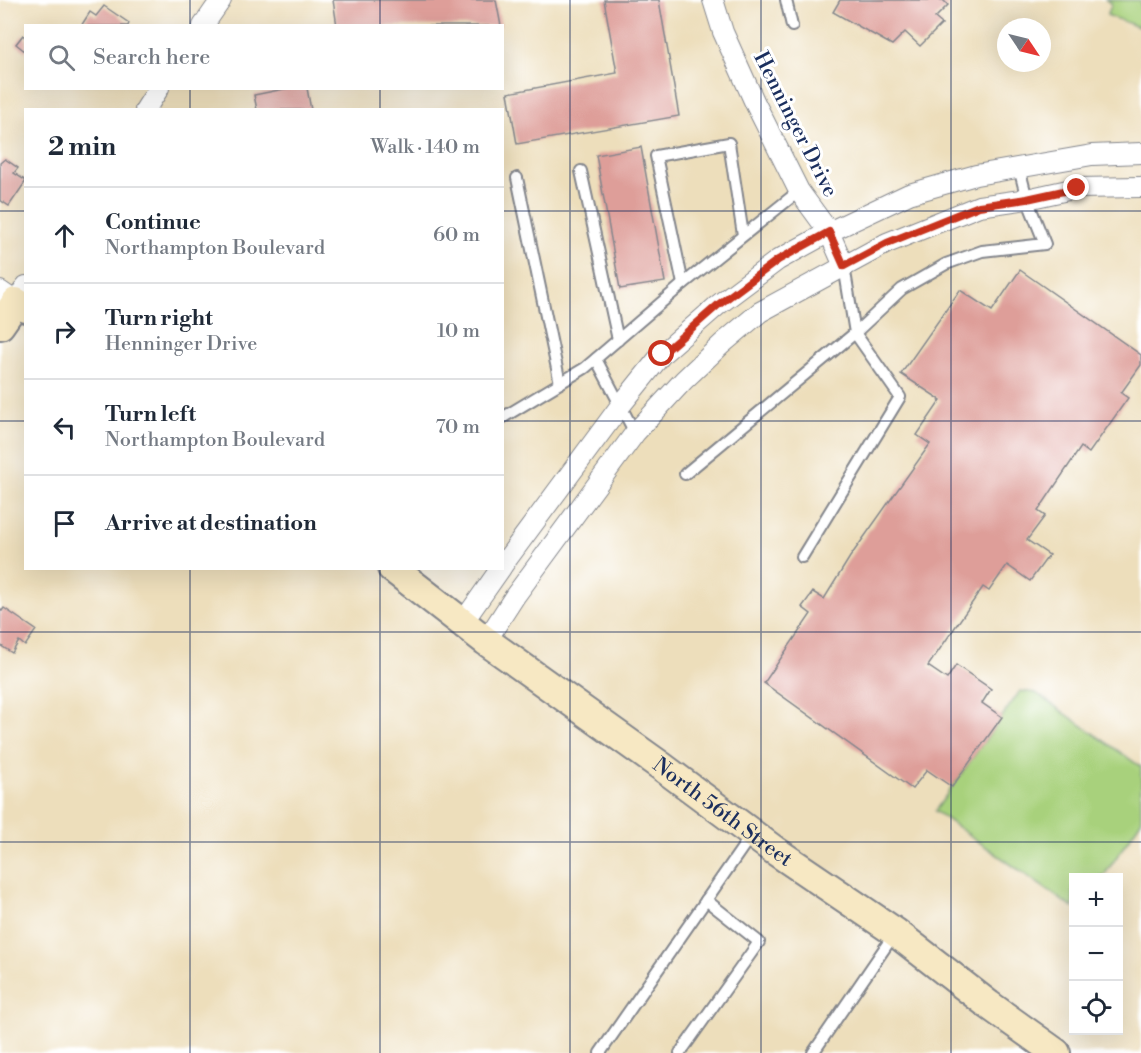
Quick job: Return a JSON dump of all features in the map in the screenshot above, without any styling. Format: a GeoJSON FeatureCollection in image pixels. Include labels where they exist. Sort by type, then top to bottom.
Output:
{"type":"FeatureCollection","features":[{"type":"Feature","properties":{"kind":"street"},"geometry":{"type":"LineString","coordinates":[[204,24],[221,0]]}},
{"type":"Feature","properties":{"kind":"street","name":"Henninger Drive"},"geometry":{"type":"LineString","coordinates":[[713,0],[723,32],[799,191],[829,232],[844,266]]}},
{"type":"Feature","properties":{"kind":"street"},"geometry":{"type":"LineString","coordinates":[[146,108],[158,90]]}},
{"type":"Feature","properties":{"kind":"street"},"geometry":{"type":"LineString","coordinates":[[504,564],[621,405],[662,354],[718,305],[778,260],[829,232],[909,194],[976,175],[1092,155],[1141,153]]}},
{"type":"Feature","properties":{"kind":"street"},"geometry":{"type":"LineString","coordinates":[[486,641],[515,596],[634,433],[699,366],[760,312],[887,243],[979,206],[1077,188],[1141,187]]}},
{"type":"Feature","properties":{"kind":"street"},"geometry":{"type":"LineString","coordinates":[[0,325],[17,297]]}},
{"type":"Feature","properties":{"kind":"street","name":"North 56th Street"},"geometry":{"type":"LineString","coordinates":[[395,570],[486,641],[752,834],[895,933],[1056,1053]]}},
{"type":"Feature","properties":{"kind":"street"},"geometry":{"type":"LineString","coordinates":[[463,622],[500,570]]}},
{"type":"Feature","properties":{"kind":"lane"},"geometry":{"type":"LineString","coordinates":[[786,0],[792,26]]}},
{"type":"Feature","properties":{"kind":"lane"},"geometry":{"type":"LineString","coordinates":[[683,284],[656,156],[729,143],[743,235]]}},
{"type":"Feature","properties":{"kind":"lane"},"geometry":{"type":"LineString","coordinates":[[685,474],[855,333],[902,289],[946,264],[982,251],[1045,244],[1027,199],[1019,168]]}},
{"type":"Feature","properties":{"kind":"lane"},"geometry":{"type":"LineString","coordinates":[[581,171],[618,340]]}},
{"type":"Feature","properties":{"kind":"lane"},"geometry":{"type":"LineString","coordinates":[[517,178],[560,383]]}},
{"type":"Feature","properties":{"kind":"lane"},"geometry":{"type":"LineString","coordinates":[[504,417],[596,359],[683,284],[799,191]]}},
{"type":"Feature","properties":{"kind":"lane"},"geometry":{"type":"LineString","coordinates":[[802,557],[900,397],[855,333],[844,266]]}},
{"type":"Feature","properties":{"kind":"lane"},"geometry":{"type":"LineString","coordinates":[[596,359],[634,433]]}},
{"type":"Feature","properties":{"kind":"lane"},"geometry":{"type":"LineString","coordinates":[[605,1051],[752,834]]}},
{"type":"Feature","properties":{"kind":"lane"},"geometry":{"type":"LineString","coordinates":[[680,1053],[759,942],[706,900]]}},
{"type":"Feature","properties":{"kind":"lane"},"geometry":{"type":"LineString","coordinates":[[813,1053],[895,933]]}},
{"type":"Feature","properties":{"kind":"green space"},"geometry":{"type":"Polygon","coordinates":[[[1106,0],[1141,0],[1141,28],[1107,15],[1112,4],[1106,0]]]}},
{"type":"Feature","properties":{"kind":"green space"},"geometry":{"type":"Polygon","coordinates":[[[1020,691],[1036,693],[1141,767],[1141,821],[1106,873],[1069,873],[1069,905],[935,811],[1020,691]]]}},
{"type":"Feature","properties":{"kind":"building"},"geometry":{"type":"Polygon","coordinates":[[[333,0],[496,0],[501,24],[337,24],[333,0]]]}},
{"type":"Feature","properties":{"kind":"building"},"geometry":{"type":"Polygon","coordinates":[[[604,0],[659,0],[679,116],[517,144],[508,93],[617,73],[604,0]]]}},
{"type":"Feature","properties":{"kind":"building"},"geometry":{"type":"Polygon","coordinates":[[[840,0],[943,0],[948,5],[935,18],[942,24],[920,46],[905,32],[892,45],[833,12],[840,0]]]}},
{"type":"Feature","properties":{"kind":"building"},"geometry":{"type":"Polygon","coordinates":[[[104,6],[129,23],[82,24],[90,12],[96,16],[104,6]]]}},
{"type":"Feature","properties":{"kind":"building"},"geometry":{"type":"Polygon","coordinates":[[[23,35],[24,50],[16,44],[23,35]]]}},
{"type":"Feature","properties":{"kind":"building"},"geometry":{"type":"Polygon","coordinates":[[[279,90],[307,90],[311,108],[257,108],[254,95],[279,90]]]}},
{"type":"Feature","properties":{"kind":"building"},"geometry":{"type":"Polygon","coordinates":[[[641,147],[665,282],[620,289],[596,155],[641,147]]]}},
{"type":"Feature","properties":{"kind":"building"},"geometry":{"type":"Polygon","coordinates":[[[5,159],[18,168],[14,173],[24,180],[24,184],[9,206],[0,200],[0,163],[5,159]]]}},
{"type":"Feature","properties":{"kind":"building"},"geometry":{"type":"Polygon","coordinates":[[[1020,270],[1141,355],[1141,365],[1121,393],[1128,398],[1089,453],[1081,447],[1038,511],[1045,516],[1027,540],[1049,555],[1030,581],[1007,565],[989,591],[983,587],[928,666],[947,679],[956,665],[991,689],[982,703],[1002,717],[952,787],[927,770],[912,789],[764,683],[811,614],[802,607],[813,592],[824,599],[850,557],[930,444],[917,435],[941,400],[901,374],[960,290],[992,311],[1020,270]]]}},
{"type":"Feature","properties":{"kind":"building"},"geometry":{"type":"Polygon","coordinates":[[[4,608],[36,630],[25,646],[19,641],[12,653],[0,645],[0,609],[2,611],[4,608]]]}},
{"type":"Feature","properties":{"kind":"route"},"geometry":{"type":"LineString","coordinates":[[662,354],[718,305],[778,260],[829,232],[844,266],[887,243],[979,206],[1077,188]]}}]}
